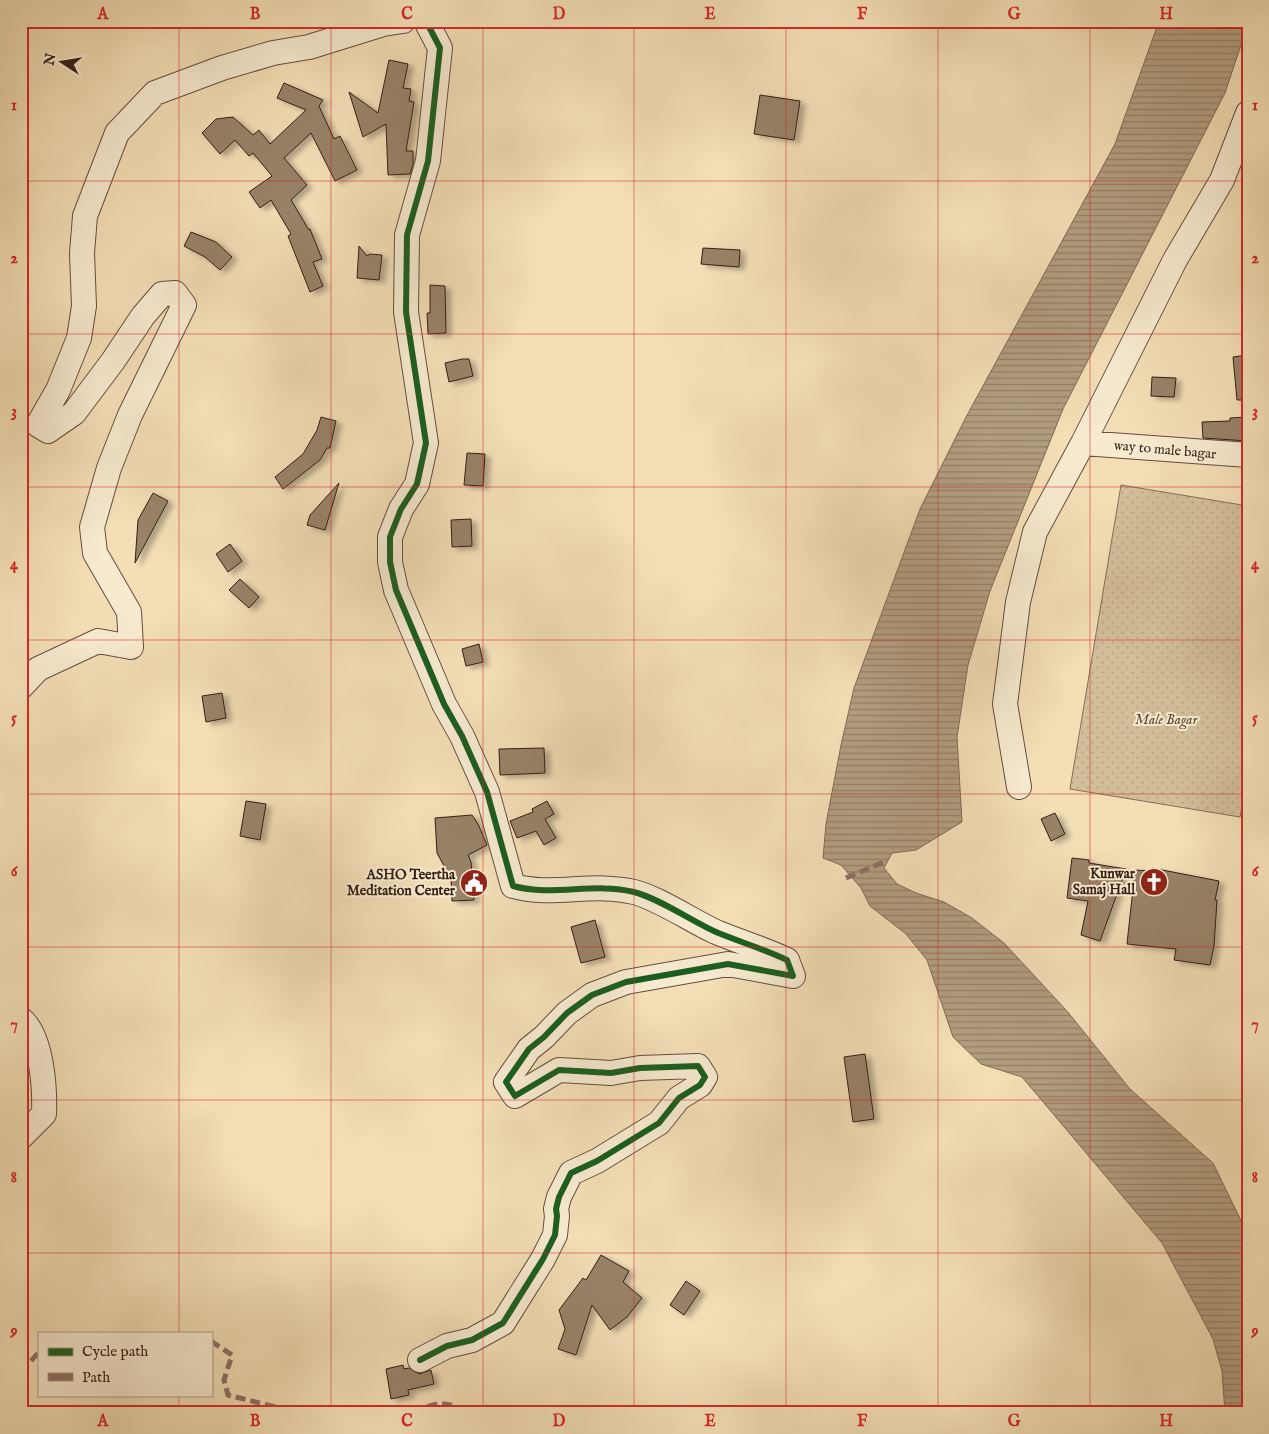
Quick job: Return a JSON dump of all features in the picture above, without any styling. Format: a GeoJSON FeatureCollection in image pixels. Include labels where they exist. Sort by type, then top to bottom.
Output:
{"type":"FeatureCollection","features":[{"type":"Feature","properties":{"kind":"street"},"geometry":{"type":"LineString","coordinates":[[21,687],[38,669],[98,641],[132,647],[129,612],[95,553],[92,527],[109,468],[130,415],[184,305],[175,293],[162,294],[74,413],[48,431],[38,425],[58,390],[79,338],[84,306],[82,253],[85,216],[117,133],[155,93],[222,68],[272,53],[310,47],[383,24],[402,21]]}},
{"type":"Feature","properties":{"kind":"street"},"geometry":{"type":"LineString","coordinates":[[420,1360],[448,1346],[472,1340],[504,1323],[543,1259],[555,1235],[556,1209],[559,1197],[571,1173],[597,1161],[659,1123],[679,1098],[700,1085],[704,1077],[698,1066],[640,1068],[611,1073],[559,1070],[515,1096],[506,1082],[529,1048],[544,1037],[567,1013],[592,995],[626,982],[728,964],[793,976],[787,960],[754,944],[718,932],[634,892],[597,888],[531,891],[512,886],[487,792],[462,736],[444,704],[396,590],[390,562],[390,537],[401,509],[417,484],[426,443],[406,312],[407,235],[428,161],[440,48],[426,21]]}},
{"type":"Feature","properties":{"kind":"street"},"geometry":{"type":"LineString","coordinates":[[1018,787],[1005,704],[1018,602],[1036,532],[1175,260],[1222,180],[1248,113]]}},
{"type":"Feature","properties":{"kind":"street","name":"way to male bagar"},"geometry":{"type":"LineString","coordinates":[[1083,443],[1248,455]]}},
{"type":"Feature","properties":{"kind":"street"},"geometry":{"type":"LineString","coordinates":[[21,1019],[26,1023],[38,1054],[45,1081],[44,1114],[21,1136]]}},
{"type":"Feature","properties":{"kind":"green space","name":"Male Bagar"},"geometry":{"type":"Polygon","coordinates":[[[1121,485],[1248,506],[1248,774],[1240,817],[1070,789],[1121,485]]]}},
{"type":"Feature","properties":{"kind":"shaded area"},"geometry":{"type":"Polygon","coordinates":[[[1159,21],[1248,21],[1248,24],[1225,93],[1063,409],[990,591],[968,665],[957,737],[962,822],[916,850],[892,853],[884,868],[897,884],[916,893],[944,902],[972,918],[1004,943],[1067,1011],[1130,1089],[1213,1163],[1248,1235],[1248,1413],[1225,1413],[1222,1371],[1213,1339],[1162,1243],[1022,1077],[981,1064],[953,1037],[927,960],[906,934],[870,906],[861,888],[841,865],[823,858],[826,824],[854,688],[920,509],[966,417],[1115,144],[1159,21]]]}},
{"type":"Feature","properties":{"kind":"building"},"geometry":{"type":"Polygon","coordinates":[[[389,60],[408,64],[403,88],[411,89],[409,101],[414,102],[406,151],[413,151],[413,164],[410,174],[388,175],[386,124],[363,137],[349,92],[378,113],[389,60]]]}},
{"type":"Feature","properties":{"kind":"building"},"geometry":{"type":"Polygon","coordinates":[[[284,83],[323,100],[319,106],[334,139],[340,136],[357,170],[335,181],[311,133],[284,158],[307,185],[291,200],[310,229],[322,259],[313,262],[323,286],[310,292],[288,236],[291,234],[271,200],[260,208],[249,192],[272,176],[253,153],[249,156],[235,140],[220,154],[202,133],[216,119],[233,117],[253,135],[259,130],[270,144],[306,110],[277,98],[284,83]]]}},
{"type":"Feature","properties":{"kind":"building"},"geometry":{"type":"Polygon","coordinates":[[[760,95],[800,101],[794,140],[754,134],[760,95]]]}},
{"type":"Feature","properties":{"kind":"building"},"geometry":{"type":"Polygon","coordinates":[[[191,232],[216,242],[232,257],[220,270],[205,257],[184,246],[191,232]]]}},
{"type":"Feature","properties":{"kind":"building"},"geometry":{"type":"Polygon","coordinates":[[[359,246],[367,256],[370,254],[382,255],[379,280],[357,278],[359,246]]]}},
{"type":"Feature","properties":{"kind":"building"},"geometry":{"type":"Polygon","coordinates":[[[703,248],[740,250],[739,267],[701,264],[703,248]]]}},
{"type":"Feature","properties":{"kind":"building"},"geometry":{"type":"Polygon","coordinates":[[[430,285],[445,286],[446,333],[428,334],[427,313],[430,313],[430,285]]]}},
{"type":"Feature","properties":{"kind":"building"},"geometry":{"type":"Polygon","coordinates":[[[1248,355],[1248,400],[1237,400],[1233,357],[1248,355]]]}},
{"type":"Feature","properties":{"kind":"building"},"geometry":{"type":"Polygon","coordinates":[[[469,359],[473,376],[449,382],[445,363],[469,359]]]}},
{"type":"Feature","properties":{"kind":"building"},"geometry":{"type":"Polygon","coordinates":[[[1152,377],[1176,378],[1174,397],[1151,396],[1152,377]]]}},
{"type":"Feature","properties":{"kind":"building"},"geometry":{"type":"Polygon","coordinates":[[[321,417],[336,421],[330,448],[327,448],[320,460],[283,489],[275,477],[303,454],[317,430],[321,417]]]}},
{"type":"Feature","properties":{"kind":"building"},"geometry":{"type":"Polygon","coordinates":[[[1248,417],[1248,441],[1203,438],[1202,422],[1230,421],[1230,418],[1248,417]]]}},
{"type":"Feature","properties":{"kind":"building"},"geometry":{"type":"Polygon","coordinates":[[[467,453],[485,454],[483,486],[464,485],[467,453]]]}},
{"type":"Feature","properties":{"kind":"building"},"geometry":{"type":"Polygon","coordinates":[[[339,483],[325,530],[307,525],[310,515],[339,483]]]}},
{"type":"Feature","properties":{"kind":"building"},"geometry":{"type":"Polygon","coordinates":[[[153,493],[168,501],[135,563],[138,520],[153,493]]]}},
{"type":"Feature","properties":{"kind":"building"},"geometry":{"type":"Polygon","coordinates":[[[471,519],[472,546],[452,547],[451,520],[471,519]]]}},
{"type":"Feature","properties":{"kind":"building"},"geometry":{"type":"Polygon","coordinates":[[[230,544],[242,561],[228,572],[216,554],[230,544]]]}},
{"type":"Feature","properties":{"kind":"building"},"geometry":{"type":"Polygon","coordinates":[[[240,579],[259,597],[249,608],[229,590],[240,579]]]}},
{"type":"Feature","properties":{"kind":"building"},"geometry":{"type":"Polygon","coordinates":[[[479,644],[483,662],[466,666],[462,649],[479,644]]]}},
{"type":"Feature","properties":{"kind":"building"},"geometry":{"type":"Polygon","coordinates":[[[222,693],[226,718],[206,722],[202,696],[222,693]]]}},
{"type":"Feature","properties":{"kind":"building"},"geometry":{"type":"Polygon","coordinates":[[[544,748],[545,773],[500,775],[499,749],[544,748]]]}},
{"type":"Feature","properties":{"kind":"building"},"geometry":{"type":"Polygon","coordinates":[[[246,801],[266,804],[260,840],[240,836],[246,801]]]}},
{"type":"Feature","properties":{"kind":"building"},"geometry":{"type":"Polygon","coordinates":[[[547,801],[554,814],[545,819],[556,838],[544,845],[536,831],[517,838],[510,821],[533,812],[532,809],[547,801]]]}},
{"type":"Feature","properties":{"kind":"building"},"geometry":{"type":"Polygon","coordinates":[[[1055,813],[1065,834],[1051,841],[1041,819],[1055,813]]]}},
{"type":"Feature","properties":{"kind":"building"},"geometry":{"type":"Polygon","coordinates":[[[472,815],[487,845],[468,855],[471,862],[474,900],[452,901],[451,879],[437,853],[435,818],[472,815]]]}},
{"type":"Feature","properties":{"kind":"building"},"geometry":{"type":"Polygon","coordinates":[[[1072,858],[1089,860],[1089,863],[1126,869],[1100,941],[1081,935],[1088,901],[1067,898],[1072,858]]]}},
{"type":"Feature","properties":{"kind":"building"},"geometry":{"type":"Polygon","coordinates":[[[1152,868],[1219,881],[1215,900],[1217,900],[1214,946],[1210,965],[1174,960],[1176,949],[1127,944],[1135,870],[1152,871],[1152,868]]]}},
{"type":"Feature","properties":{"kind":"building"},"geometry":{"type":"Polygon","coordinates":[[[595,920],[605,957],[581,963],[571,927],[595,920]]]}},
{"type":"Feature","properties":{"kind":"building"},"geometry":{"type":"Polygon","coordinates":[[[865,1054],[874,1119],[853,1122],[844,1057],[865,1054]]]}},
{"type":"Feature","properties":{"kind":"building"},"geometry":{"type":"Polygon","coordinates":[[[601,1255],[629,1271],[623,1282],[642,1298],[627,1317],[610,1330],[592,1305],[576,1355],[558,1349],[565,1329],[559,1310],[583,1278],[586,1280],[601,1255]]]}},
{"type":"Feature","properties":{"kind":"building"},"geometry":{"type":"Polygon","coordinates":[[[686,1281],[700,1291],[684,1315],[670,1305],[686,1281]]]}},
{"type":"Feature","properties":{"kind":"building"},"geometry":{"type":"Polygon","coordinates":[[[403,1365],[404,1369],[409,1368],[419,1374],[431,1370],[434,1384],[408,1390],[409,1395],[391,1399],[386,1369],[403,1365]]]}},
{"type":"Feature","properties":{"kind":"marked path"},"geometry":{"type":"LineString","coordinates":[[846,878],[886,861]]}},
{"type":"Feature","properties":{"kind":"marked path"},"geometry":{"type":"LineString","coordinates":[[212,1342],[232,1355],[224,1380],[228,1395],[299,1413]]}},
{"type":"Feature","properties":{"kind":"marked path"},"geometry":{"type":"LineString","coordinates":[[21,1372],[38,1353]]}},
{"type":"Feature","properties":{"kind":"marked path"},"geometry":{"type":"LineString","coordinates":[[414,1413],[436,1404],[448,1404],[469,1413]]}},
{"type":"Feature","properties":{"kind":"cycle path"},"geometry":{"type":"LineString","coordinates":[[420,1360],[447,1346],[472,1340],[503,1323],[543,1259],[555,1235],[556,1209],[559,1197],[571,1173],[597,1161],[659,1123],[679,1098],[700,1085],[705,1077],[698,1066],[640,1068],[611,1073],[559,1070],[515,1096],[506,1082],[529,1049],[544,1037],[567,1013],[592,995],[626,982],[728,964],[793,976],[787,960],[716,932],[664,904],[634,892],[603,888],[543,890],[513,886],[487,792],[462,736],[444,704],[396,590],[390,562],[390,537],[401,509],[417,484],[426,443],[406,312],[407,235],[428,161],[440,48],[426,21]]}},
{"type":"Feature","properties":{"kind":"place","name":"Kunwar Samaj Hall"},"geometry":{"type":"Point","coordinates":[1154,882]}},
{"type":"Feature","properties":{"kind":"place","name":"ASHO Teertha Meditation Center"},"geometry":{"type":"Point","coordinates":[474,883]}}]}
